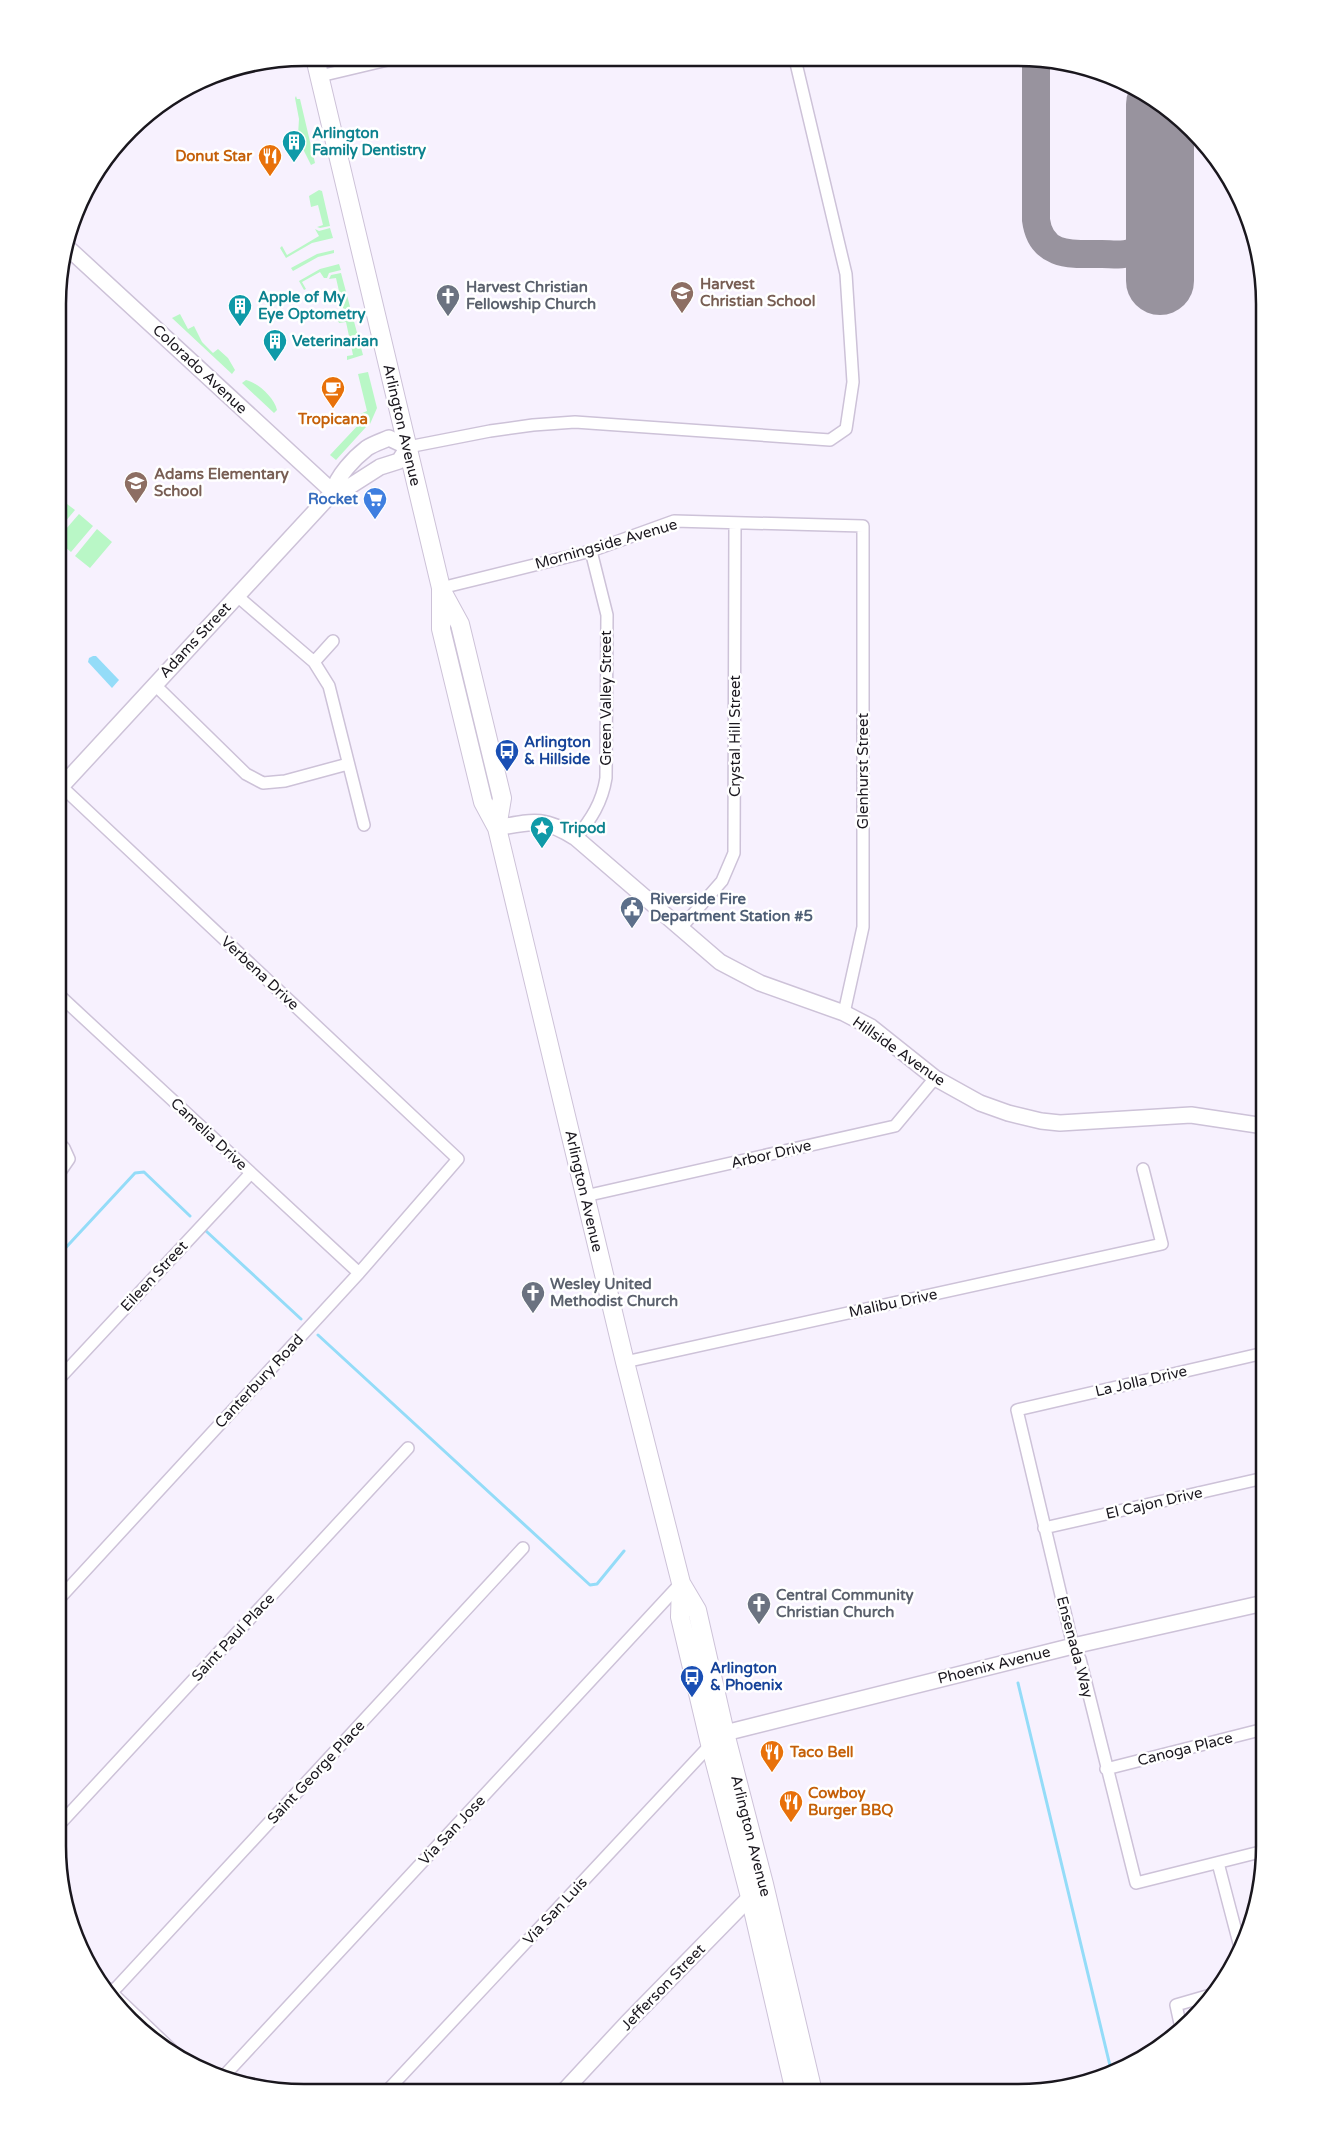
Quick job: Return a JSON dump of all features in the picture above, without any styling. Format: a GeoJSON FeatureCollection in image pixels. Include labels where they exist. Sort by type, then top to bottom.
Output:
{"type":"FeatureCollection","features":[{"type":"Feature","properties":{"kind":"main road","name":"Arlington Avenue"},"geometry":{"type":"LineString","coordinates":[[317,66],[441,588],[460,624],[500,788],[502,798],[498,828],[625,1362],[681,1583],[680,1617],[710,1744],[750,1897],[794,2084]]}},
{"type":"Feature","properties":{"kind":"main road","name":"Arlington Avenue"},"geometry":{"type":"LineString","coordinates":[[681,1583],[697,1610],[725,1733],[764,1884],[811,2084]]}},
{"type":"Feature","properties":{"kind":"street"},"geometry":{"type":"LineString","coordinates":[[320,76],[362,66]]}},
{"type":"Feature","properties":{"kind":"street"},"geometry":{"type":"LineString","coordinates":[[408,447],[507,429],[575,422],[830,440],[846,429],[853,382],[846,274],[797,66]]}},
{"type":"Feature","properties":{"kind":"street","name":"Colorado Avenue"},"geometry":{"type":"LineString","coordinates":[[72,252],[333,492]]}},
{"type":"Feature","properties":{"kind":"street","name":"Adams Street"},"geometry":{"type":"LineString","coordinates":[[66,780],[333,492],[335,483],[368,448],[390,438],[408,447],[399,461],[380,467],[344,490],[333,492]]}},
{"type":"Feature","properties":{"kind":"street","name":"Morningside Avenue"},"geometry":{"type":"LineString","coordinates":[[441,588],[591,551],[674,521],[863,526]]}},
{"type":"Feature","properties":{"kind":"street","name":"Crystal Hill Street"},"geometry":{"type":"LineString","coordinates":[[680,929],[722,881],[734,853],[735,523]]}},
{"type":"Feature","properties":{"kind":"street","name":"Glenhurst Street"},"geometry":{"type":"LineString","coordinates":[[844,1013],[863,927],[863,526]]}},
{"type":"Feature","properties":{"kind":"street","name":"Green Valley Street"},"geometry":{"type":"LineString","coordinates":[[576,838],[595,812],[603,796],[606,778],[607,615],[591,551]]}},
{"type":"Feature","properties":{"kind":"street"},"geometry":{"type":"LineString","coordinates":[[236,595],[314,662],[329,686],[364,825]]}},
{"type":"Feature","properties":{"kind":"street"},"geometry":{"type":"LineString","coordinates":[[314,662],[333,641]]}},
{"type":"Feature","properties":{"kind":"street"},"geometry":{"type":"LineString","coordinates":[[154,684],[246,774],[264,783],[284,781],[348,764]]}},
{"type":"Feature","properties":{"kind":"street","name":"Verbena Drive"},"geometry":{"type":"LineString","coordinates":[[66,793],[458,1159]]}},
{"type":"Feature","properties":{"kind":"street","name":"Hillside Avenue"},"geometry":{"type":"LineString","coordinates":[[498,828],[522,823],[549,823],[559,827],[576,838],[720,962],[760,983],[844,1013],[871,1027],[935,1078],[980,1103],[1008,1113],[1041,1121],[1060,1123],[1191,1115],[1256,1125]]}},
{"type":"Feature","properties":{"kind":"street","name":"Camelia Drive"},"geometry":{"type":"LineString","coordinates":[[66,1001],[359,1273]]}},
{"type":"Feature","properties":{"kind":"street","name":"Arbor Drive"},"geometry":{"type":"LineString","coordinates":[[585,1196],[895,1126],[935,1078]]}},
{"type":"Feature","properties":{"kind":"street"},"geometry":{"type":"LineString","coordinates":[[66,1152],[69,1159],[66,1166]]}},
{"type":"Feature","properties":{"kind":"street","name":"Canterbury Road"},"geometry":{"type":"LineString","coordinates":[[66,1591],[359,1273],[458,1159]]}},
{"type":"Feature","properties":{"kind":"street","name":"Malibu Drive"},"geometry":{"type":"LineString","coordinates":[[625,1362],[1162,1244],[1143,1169]]}},
{"type":"Feature","properties":{"kind":"street","name":"Eileen Street"},"geometry":{"type":"LineString","coordinates":[[66,1371],[251,1173]]}},
{"type":"Feature","properties":{"kind":"street","name":"La Jolla Drive"},"geometry":{"type":"LineString","coordinates":[[1017,1410],[1256,1355]]}},
{"type":"Feature","properties":{"kind":"street","name":"Ensenada Way"},"geometry":{"type":"LineString","coordinates":[[1017,1410],[1073,1646],[1080,1659],[1136,1884],[1218,1863]]}},
{"type":"Feature","properties":{"kind":"street","name":"Saint Paul Place"},"geometry":{"type":"LineString","coordinates":[[66,1817],[408,1448]]}},
{"type":"Feature","properties":{"kind":"street","name":"El Cajon Drive"},"geometry":{"type":"LineString","coordinates":[[1044,1528],[1256,1480]]}},
{"type":"Feature","properties":{"kind":"street","name":"Saint George Place"},"geometry":{"type":"LineString","coordinates":[[113,1989],[118,1986],[523,1548]]}},
{"type":"Feature","properties":{"kind":"street","name":"Via San Jose"},"geometry":{"type":"LineString","coordinates":[[228,2071],[681,1583]]}},
{"type":"Feature","properties":{"kind":"street","name":"Phoenix Avenue"},"geometry":{"type":"LineString","coordinates":[[725,1733],[1073,1646],[1256,1605]]}},
{"type":"Feature","properties":{"kind":"street","name":"Canoga Place"},"geometry":{"type":"LineString","coordinates":[[1106,1769],[1256,1731]]}},
{"type":"Feature","properties":{"kind":"street","name":"Via San Luis"},"geometry":{"type":"LineString","coordinates":[[394,2084],[710,1744],[725,1733]]}},
{"type":"Feature","properties":{"kind":"street"},"geometry":{"type":"LineString","coordinates":[[1238,1938],[1218,1863],[1256,1853]]}},
{"type":"Feature","properties":{"kind":"street","name":"Jefferson Street"},"geometry":{"type":"LineString","coordinates":[[570,2084],[628,2022],[764,1884]]}},
{"type":"Feature","properties":{"kind":"street"},"geometry":{"type":"LineString","coordinates":[[731,1917],[744,1914],[758,1931]]}},
{"type":"Feature","properties":{"kind":"street"},"geometry":{"type":"LineString","coordinates":[[1179,2021],[1176,2005],[1201,1998]]}},
{"type":"Feature","properties":{"kind":"green space"},"geometry":{"type":"Polygon","coordinates":[[[296,96],[297,99],[300,99],[315,163],[311,165],[298,135],[299,119],[296,96]]]}},
{"type":"Feature","properties":{"kind":"green space"},"geometry":{"type":"Polygon","coordinates":[[[319,190],[322,191],[330,226],[320,228],[317,227],[323,225],[318,205],[311,207],[309,196],[319,190]]]}},
{"type":"Feature","properties":{"kind":"green space"},"geometry":{"type":"Polygon","coordinates":[[[330,228],[333,238],[312,243],[286,258],[280,248],[282,246],[287,255],[319,236],[315,229],[319,231],[330,228]]]}},
{"type":"Feature","properties":{"kind":"green space"},"geometry":{"type":"Polygon","coordinates":[[[334,250],[334,253],[318,257],[293,271],[291,268],[317,254],[334,250]]]}},
{"type":"Feature","properties":{"kind":"green space"},"geometry":{"type":"Polygon","coordinates":[[[339,264],[341,270],[329,273],[327,278],[324,278],[320,272],[302,282],[306,289],[304,290],[299,281],[320,269],[339,264]]]}},
{"type":"Feature","properties":{"kind":"green space"},"geometry":{"type":"Polygon","coordinates":[[[341,273],[363,355],[347,360],[347,356],[353,355],[346,322],[339,323],[338,320],[345,318],[336,278],[329,279],[331,275],[341,273]]]}},
{"type":"Feature","properties":{"kind":"green space"},"geometry":{"type":"Polygon","coordinates":[[[180,314],[188,329],[194,326],[202,342],[213,353],[218,349],[228,358],[235,370],[232,374],[172,318],[180,314]]]}},
{"type":"Feature","properties":{"kind":"green space"},"geometry":{"type":"Polygon","coordinates":[[[368,372],[377,408],[370,424],[360,414],[367,411],[358,374],[368,372]]]}},
{"type":"Feature","properties":{"kind":"green space"},"geometry":{"type":"Polygon","coordinates":[[[246,380],[265,391],[273,400],[277,410],[274,413],[242,383],[246,380]]]}},
{"type":"Feature","properties":{"kind":"green space"},"geometry":{"type":"Polygon","coordinates":[[[361,422],[366,427],[336,460],[330,455],[361,422]]]}},
{"type":"Feature","properties":{"kind":"green space"},"geometry":{"type":"Polygon","coordinates":[[[66,503],[75,510],[66,521],[66,503]]]}},
{"type":"Feature","properties":{"kind":"green space"},"geometry":{"type":"Polygon","coordinates":[[[79,514],[93,526],[71,552],[66,548],[66,529],[79,514]]]}},
{"type":"Feature","properties":{"kind":"green space"},"geometry":{"type":"Polygon","coordinates":[[[97,529],[112,542],[90,568],[75,556],[97,529]]]}},
{"type":"Feature","properties":{"kind":"water"},"geometry":{"type":"Polygon","coordinates":[[[96,656],[119,680],[112,688],[88,662],[89,658],[96,656]]]}},
{"type":"Feature","properties":{"kind":"waterway"},"geometry":{"type":"LineString","coordinates":[[66,1247],[135,1173],[144,1172],[190,1216]]}},
{"type":"Feature","properties":{"kind":"waterway"},"geometry":{"type":"LineString","coordinates":[[206,1231],[301,1319]]}},
{"type":"Feature","properties":{"kind":"waterway"},"geometry":{"type":"LineString","coordinates":[[318,1335],[590,1585],[597,1584],[624,1551]]}},
{"type":"Feature","properties":{"kind":"waterway"},"geometry":{"type":"LineString","coordinates":[[1018,1683],[1110,2066]]}},
{"type":"Feature","properties":{"kind":"taxiway"},"geometry":{"type":"LineString","coordinates":[[1036,67],[1036,220],[1044,241],[1051,247],[1070,253],[1122,254],[1137,250],[1160,230]]}},
{"type":"Feature","properties":{"kind":"runway"},"geometry":{"type":"LineString","coordinates":[[1160,113],[1160,281]]}},
{"type":"Feature","properties":{"kind":"place","name":"Arlington Family Dentistry"},"geometry":{"type":"Point","coordinates":[294,163]}},
{"type":"Feature","properties":{"kind":"place","name":"Donut Star"},"geometry":{"type":"Point","coordinates":[270,177]}},
{"type":"Feature","properties":{"kind":"place","name":"Harvest Christian School"},"geometry":{"type":"Point","coordinates":[682,314]}},
{"type":"Feature","properties":{"kind":"place","name":"Harvest Christian Fellowship Church"},"geometry":{"type":"Point","coordinates":[448,317]}},
{"type":"Feature","properties":{"kind":"place","name":"Apple of My Eye Optometry"},"geometry":{"type":"Point","coordinates":[240,327]}},
{"type":"Feature","properties":{"kind":"place","name":"Veterinarian"},"geometry":{"type":"Point","coordinates":[275,362]}},
{"type":"Feature","properties":{"kind":"place","name":"Tropicana"},"geometry":{"type":"Point","coordinates":[333,409]}},
{"type":"Feature","properties":{"kind":"place","name":"Adams Elementary School"},"geometry":{"type":"Point","coordinates":[136,504]}},
{"type":"Feature","properties":{"kind":"place","name":"Rocket"},"geometry":{"type":"Point","coordinates":[375,520]}},
{"type":"Feature","properties":{"kind":"place","name":"Arlington & Hillside"},"geometry":{"type":"Point","coordinates":[507,772]}},
{"type":"Feature","properties":{"kind":"place","name":"Tripod"},"geometry":{"type":"Point","coordinates":[542,849]}},
{"type":"Feature","properties":{"kind":"place","name":"Riverside Fire Department Station #5"},"geometry":{"type":"Point","coordinates":[632,929]}},
{"type":"Feature","properties":{"kind":"place","name":"Wesley United Methodist Church"},"geometry":{"type":"Point","coordinates":[533,1314]}},
{"type":"Feature","properties":{"kind":"place","name":"Central Community Christian Church"},"geometry":{"type":"Point","coordinates":[759,1625]}},
{"type":"Feature","properties":{"kind":"place","name":"Arlington & Phoenix"},"geometry":{"type":"Point","coordinates":[692,1698]}},
{"type":"Feature","properties":{"kind":"place","name":"Taco Bell"},"geometry":{"type":"Point","coordinates":[772,1773]}},
{"type":"Feature","properties":{"kind":"place","name":"Cowboy Burger BBQ"},"geometry":{"type":"Point","coordinates":[791,1823]}}]}
